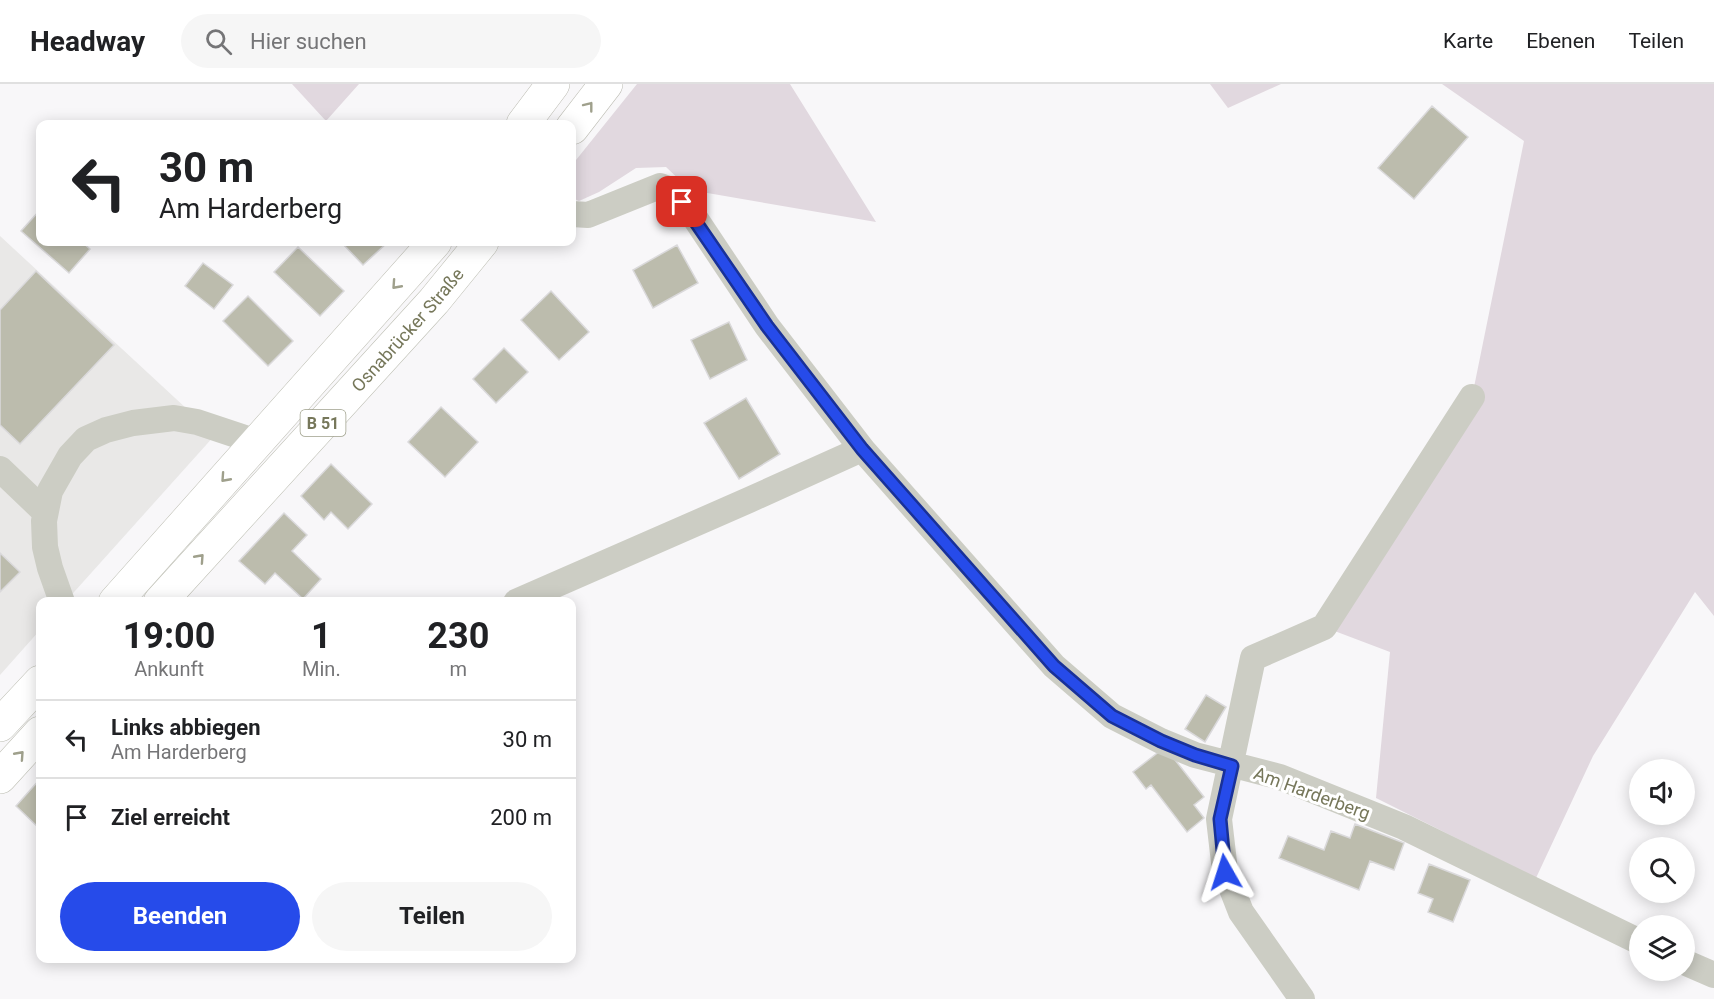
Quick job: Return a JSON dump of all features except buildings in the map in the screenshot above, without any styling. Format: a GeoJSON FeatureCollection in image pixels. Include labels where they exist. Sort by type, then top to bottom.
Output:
{"type":"FeatureCollection","features":[{"type":"Feature","properties":{"kind":"main road"},"geometry":{"type":"LineString","coordinates":[[526,120],[554,84]]}},
{"type":"Feature","properties":{"kind":"main road"},"geometry":{"type":"LineString","coordinates":[[576,123],[606,84]]}},
{"type":"Feature","properties":{"kind":"main road","name":"Osnabrücker Straße"},"geometry":{"type":"LineString","coordinates":[[119,597],[431,246]]}},
{"type":"Feature","properties":{"kind":"main road","name":"Osnabrücker Straße"},"geometry":{"type":"LineString","coordinates":[[165,597],[434,301],[479,246]]}},
{"type":"Feature","properties":{"kind":"main road"},"geometry":{"type":"LineString","coordinates":[[0,725],[36,686]]}},
{"type":"Feature","properties":{"kind":"main road"},"geometry":{"type":"LineString","coordinates":[[0,777],[36,737]]}},
{"type":"Feature","properties":{"kind":"street","name":"Am Harderberg"},"geometry":{"type":"LineString","coordinates":[[576,214],[588,215],[660,186],[674,191],[691,212],[767,326],[862,449],[1054,666],[1112,716],[1195,755],[1280,777],[1404,827],[1629,937]]}},
{"type":"Feature","properties":{"kind":"street"},"geometry":{"type":"LineString","coordinates":[[1302,999],[1241,912],[1225,872],[1220,819],[1254,658],[1324,627],[1472,397]]}},
{"type":"Feature","properties":{"kind":"street"},"geometry":{"type":"LineString","coordinates":[[60,597],[45,547],[45,512],[50,491],[70,456],[86,439],[106,430],[133,423],[174,418],[197,422],[257,442]]}},
{"type":"Feature","properties":{"kind":"street"},"geometry":{"type":"LineString","coordinates":[[527,597],[862,449]]}},
{"type":"Feature","properties":{"kind":"street"},"geometry":{"type":"LineString","coordinates":[[0,469],[45,512]]}},
{"type":"Feature","properties":{"kind":"street"},"geometry":{"type":"LineString","coordinates":[[1695,967],[1714,975]]}},
{"type":"Feature","properties":{"kind":"shaded area"},"geometry":{"type":"Polygon","coordinates":[[[292,84],[359,84],[327,120],[292,84]]]}},
{"type":"Feature","properties":{"kind":"shaded area"},"geometry":{"type":"Polygon","coordinates":[[[637,84],[790,84],[876,222],[690,190],[666,167],[636,168],[599,192],[579,201],[576,200],[576,160],[637,84]]]}},
{"type":"Feature","properties":{"kind":"shaded area"},"geometry":{"type":"Polygon","coordinates":[[[1210,84],[1281,84],[1228,108],[1210,84]]]}},
{"type":"Feature","properties":{"kind":"shaded area"},"geometry":{"type":"Polygon","coordinates":[[[1442,84],[1714,84],[1714,616],[1695,592],[1593,756],[1536,878],[1376,798],[1390,652],[1324,627],[1472,397],[1524,141],[1442,84]]]}},
{"type":"Feature","properties":{"kind":"shaded area"},"geometry":{"type":"Polygon","coordinates":[[[0,236],[215,435],[70,597],[36,597],[36,634],[0,675],[0,236]]]}},
{"type":"Feature","properties":{"kind":"route"},"geometry":{"type":"LineString","coordinates":[[682,202],[767,326],[862,449],[1054,666],[1112,716],[1161,741],[1195,755],[1232,766],[1220,819],[1225,872]]}}]}
